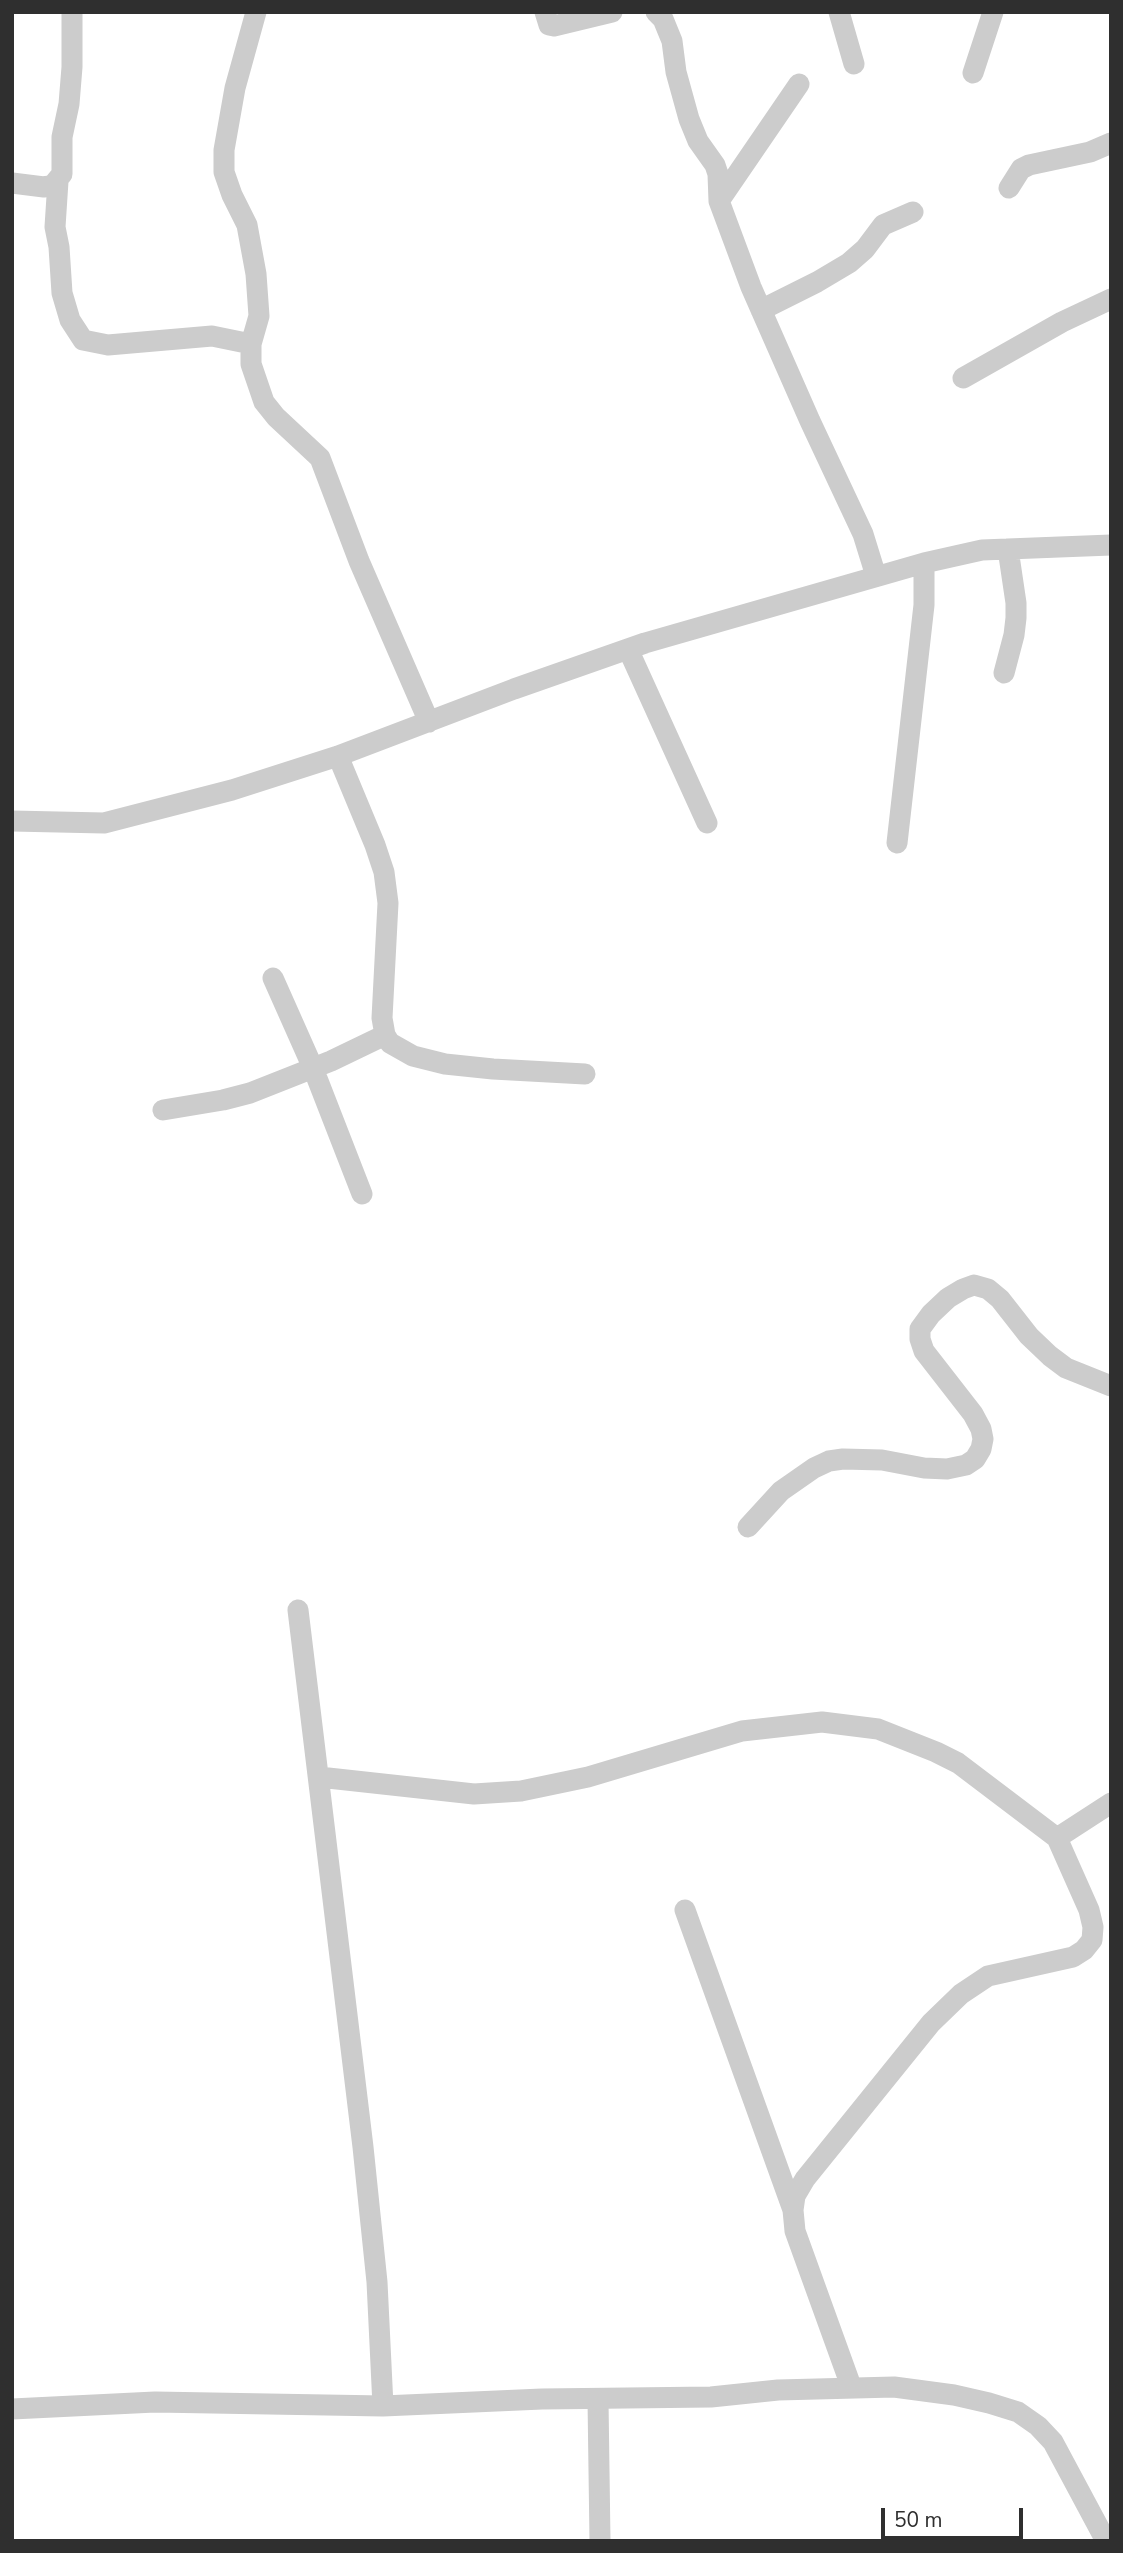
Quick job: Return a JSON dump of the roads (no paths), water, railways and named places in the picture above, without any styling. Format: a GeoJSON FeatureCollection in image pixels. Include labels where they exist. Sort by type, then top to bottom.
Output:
{"type":"FeatureCollection","features":[{"type":"Feature","properties":{"kind":"street"},"geometry":{"type":"LineString","coordinates":[[12,183],[44,187],[53,185],[62,174],[62,137],[69,104],[72,12]]}},
{"type":"Feature","properties":{"kind":"street"},"geometry":{"type":"LineString","coordinates":[[256,12],[235,88],[224,150],[225,172],[232,195],[247,225],[256,274],[259,316],[251,344],[251,363],[264,402],[276,417],[320,458],[359,561],[429,722]]}},
{"type":"Feature","properties":{"kind":"street"},"geometry":{"type":"LineString","coordinates":[[545,12],[549,24],[554,26],[612,12]]}},
{"type":"Feature","properties":{"kind":"street"},"geometry":{"type":"LineString","coordinates":[[656,12],[663,19],[672,41],[676,72],[689,119],[698,141],[715,165],[719,201],[761,310],[863,534],[876,576]]}},
{"type":"Feature","properties":{"kind":"street"},"geometry":{"type":"LineString","coordinates":[[839,12],[854,64]]}},
{"type":"Feature","properties":{"kind":"street"},"geometry":{"type":"LineString","coordinates":[[973,73],[993,12]]}},
{"type":"Feature","properties":{"kind":"street"},"geometry":{"type":"LineString","coordinates":[[719,201],[799,84]]}},
{"type":"Feature","properties":{"kind":"street"},"geometry":{"type":"LineString","coordinates":[[1009,188],[1021,169],[1029,164],[1090,152],[1111,143]]}},
{"type":"Feature","properties":{"kind":"street"},"geometry":{"type":"LineString","coordinates":[[58,181],[55,227],[62,293],[69,320],[83,340],[108,345],[212,336],[251,344]]}},
{"type":"Feature","properties":{"kind":"street"},"geometry":{"type":"LineString","coordinates":[[761,310],[849,263],[864,250],[883,225],[913,212]]}},
{"type":"Feature","properties":{"kind":"street"},"geometry":{"type":"LineString","coordinates":[[963,377],[1111,299]]}},
{"type":"Feature","properties":{"kind":"street"},"geometry":{"type":"LineString","coordinates":[[12,821],[104,822],[232,790],[338,756],[628,649],[924,563],[982,550],[1111,545]]}},
{"type":"Feature","properties":{"kind":"street"},"geometry":{"type":"LineString","coordinates":[[1004,673],[1016,618],[1008,549]]}},
{"type":"Feature","properties":{"kind":"street"},"geometry":{"type":"LineString","coordinates":[[897,843],[924,605],[924,563]]}},
{"type":"Feature","properties":{"kind":"street"},"geometry":{"type":"LineString","coordinates":[[628,649],[707,823]]}},
{"type":"Feature","properties":{"kind":"street"},"geometry":{"type":"LineString","coordinates":[[338,756],[384,872],[387,903],[382,1006],[385,1035],[398,1049],[413,1056],[445,1064],[585,1074]]}},
{"type":"Feature","properties":{"kind":"street"},"geometry":{"type":"LineString","coordinates":[[273,978],[313,1068],[362,1194]]}},
{"type":"Feature","properties":{"kind":"street"},"geometry":{"type":"LineString","coordinates":[[163,1110],[250,1093],[385,1035]]}},
{"type":"Feature","properties":{"kind":"street"},"geometry":{"type":"LineString","coordinates":[[748,1527],[781,1491],[829,1461],[882,1460],[924,1468],[947,1469],[975,1460],[983,1439],[981,1429],[973,1414],[924,1351],[920,1339],[920,1329],[931,1314],[948,1298],[963,1289],[974,1285],[988,1289],[1050,1356],[1066,1368],[1111,1385]]}},
{"type":"Feature","properties":{"kind":"street"},"geometry":{"type":"LineString","coordinates":[[298,1610],[344,1981],[377,2282],[383,2406]]}},
{"type":"Feature","properties":{"kind":"street"},"geometry":{"type":"LineString","coordinates":[[319,1777],[474,1794],[521,1791],[588,1777],[742,1731],[822,1722],[878,1730],[936,1752],[958,1763],[1057,1838],[1089,1910],[1093,1927],[1092,1940],[1084,1950],[1073,1956],[988,1976],[961,1994],[931,2023],[805,2179],[795,2196],[795,2231],[851,2386]]}},
{"type":"Feature","properties":{"kind":"street"},"geometry":{"type":"LineString","coordinates":[[1057,1838],[1111,1803]]}},
{"type":"Feature","properties":{"kind":"street"},"geometry":{"type":"LineString","coordinates":[[685,1910],[793,2210]]}},
{"type":"Feature","properties":{"kind":"street"},"geometry":{"type":"LineString","coordinates":[[12,2409],[155,2403],[383,2406],[542,2399],[711,2397],[851,2386],[894,2386],[954,2395],[1018,2412],[1038,2426],[1053,2442],[1106,2541]]}},
{"type":"Feature","properties":{"kind":"street"},"geometry":{"type":"LineString","coordinates":[[598,2400],[600,2541]]}}]}
